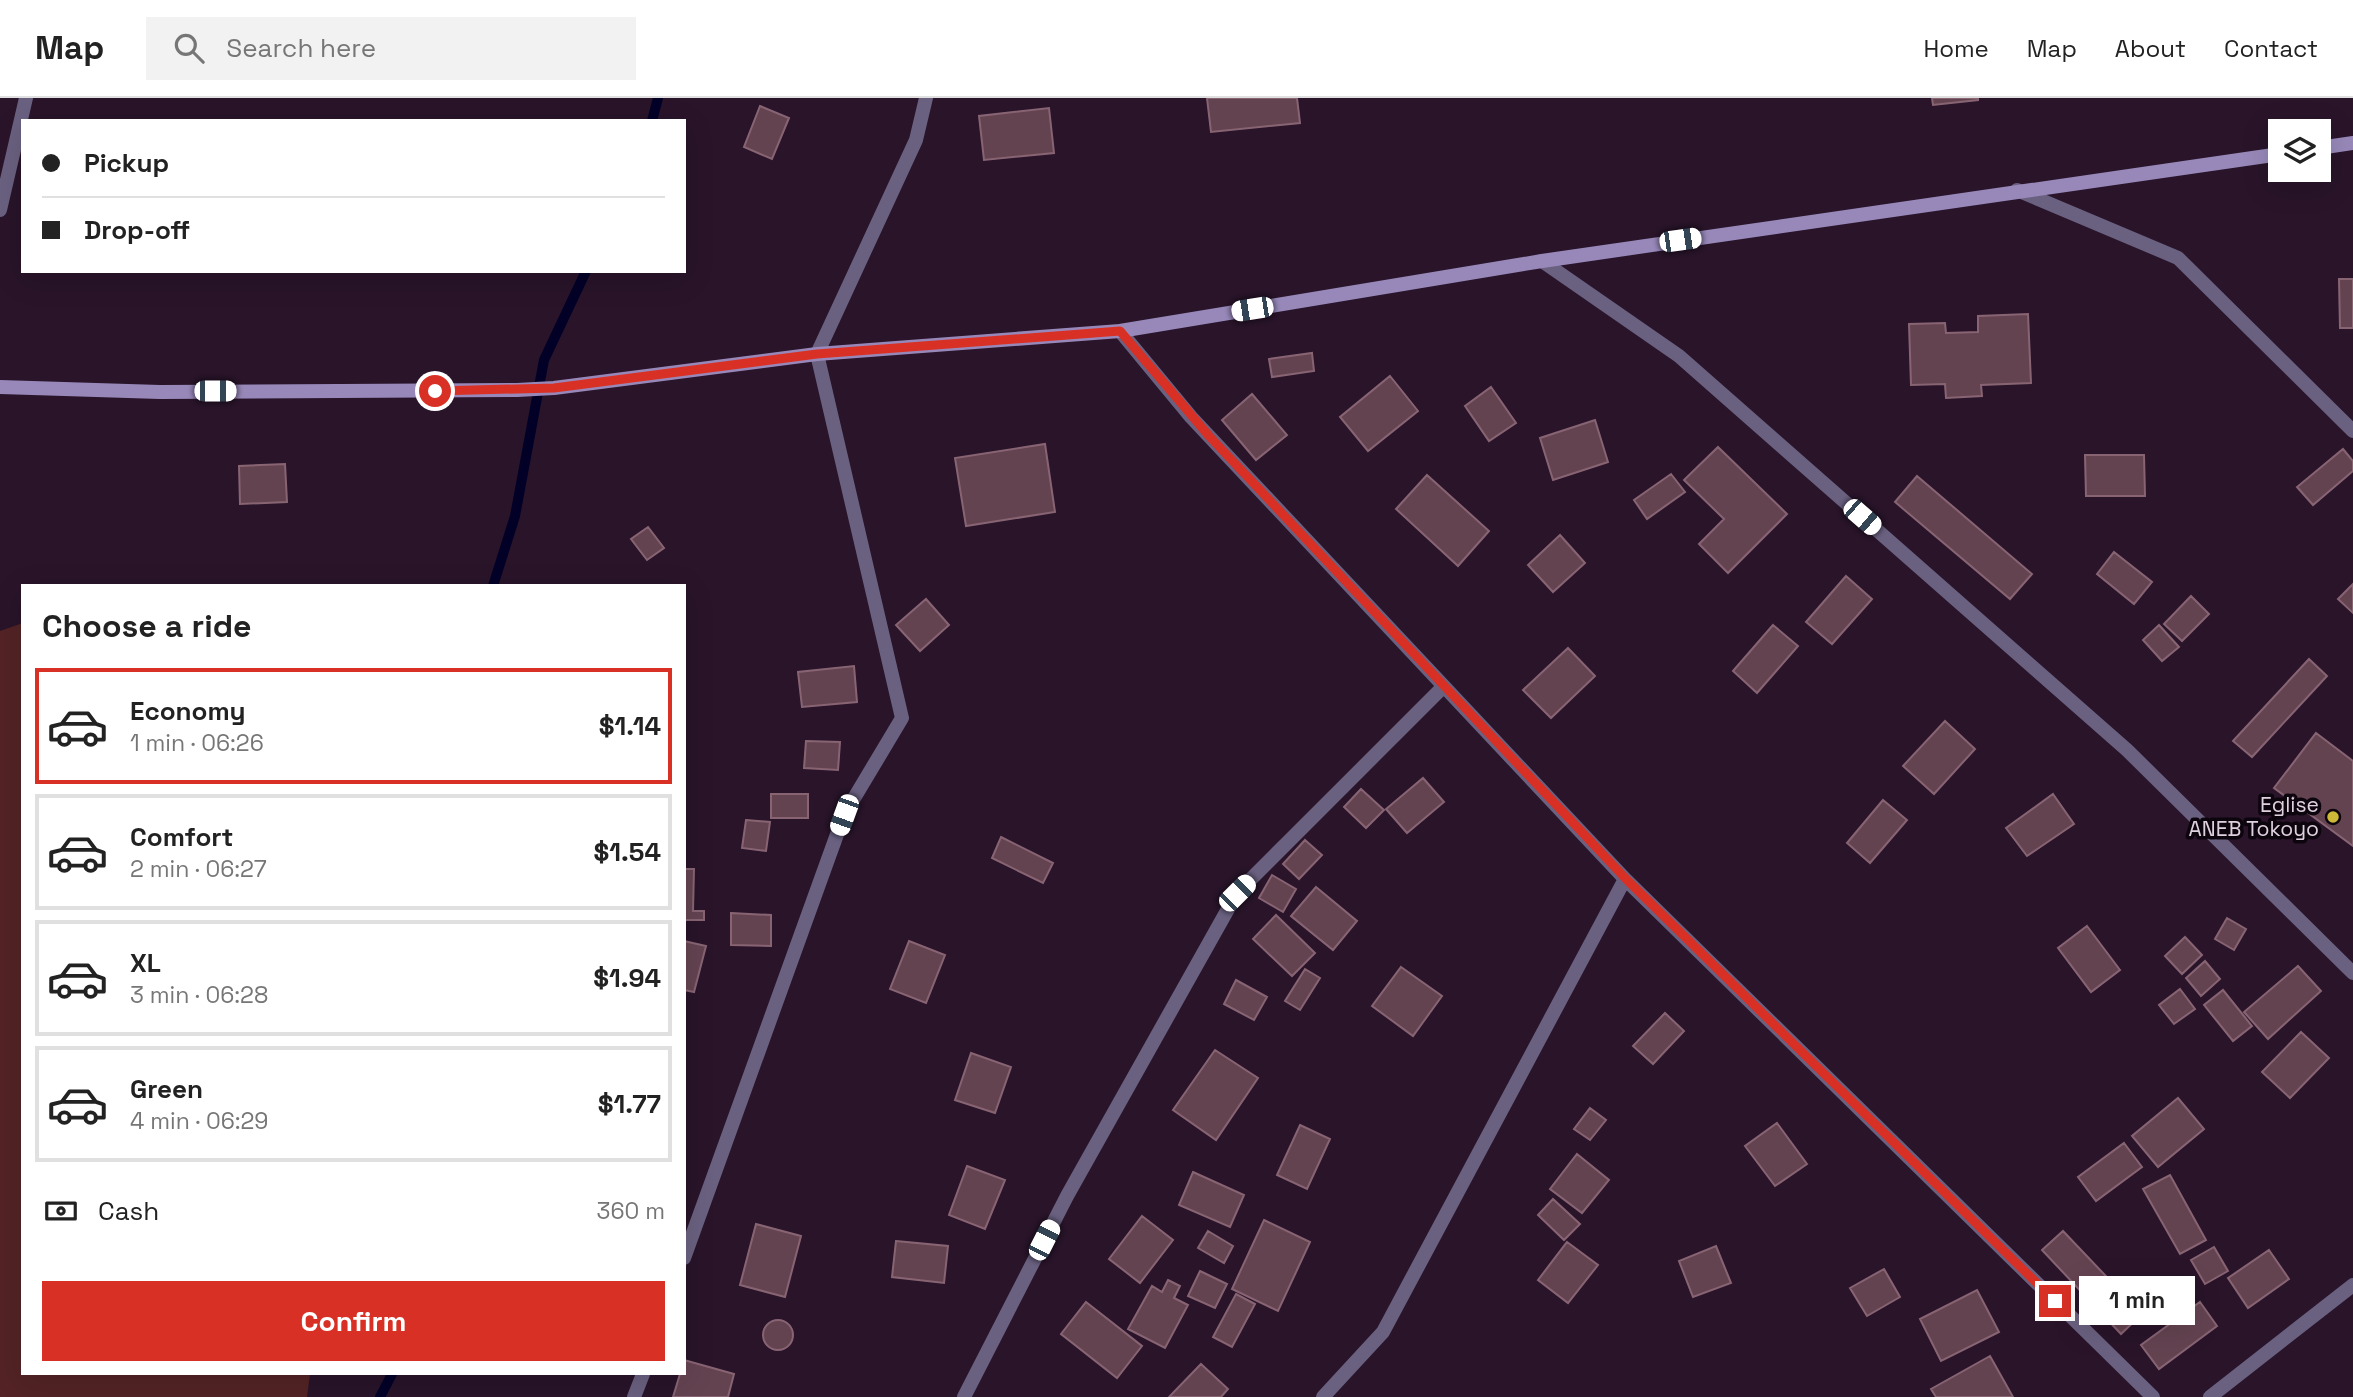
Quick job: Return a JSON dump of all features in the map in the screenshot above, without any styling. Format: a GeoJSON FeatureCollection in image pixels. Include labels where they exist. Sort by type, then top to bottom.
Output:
{"type":"FeatureCollection","features":[{"type":"Feature","properties":{"kind":"street"},"geometry":{"type":"LineString","coordinates":[[21,119],[26,98]]}},
{"type":"Feature","properties":{"kind":"street"},"geometry":{"type":"LineString","coordinates":[[686,1252],[844,815],[902,718],[817,354],[916,140],[926,98]]}},
{"type":"Feature","properties":{"kind":"street"},"geometry":{"type":"LineString","coordinates":[[0,209],[21,119]]}},
{"type":"Feature","properties":{"kind":"street"},"geometry":{"type":"LineString","coordinates":[[2331,146],[2353,143]]}},
{"type":"Feature","properties":{"kind":"street"},"geometry":{"type":"LineString","coordinates":[[0,387],[160,392],[517,390],[554,388],[817,354],[1120,331],[1542,261],[2268,155]]}},
{"type":"Feature","properties":{"kind":"street"},"geometry":{"type":"LineString","coordinates":[[2017,190],[2178,258],[2353,431]]}},
{"type":"Feature","properties":{"kind":"street"},"geometry":{"type":"LineString","coordinates":[[1542,261],[1679,356],[2096,722],[2353,973]]}},
{"type":"Feature","properties":{"kind":"street"},"geometry":{"type":"LineString","coordinates":[[1120,331],[1191,417],[1625,878],[2152,1397]]}},
{"type":"Feature","properties":{"kind":"street"},"geometry":{"type":"LineString","coordinates":[[964,1397],[1067,1196],[1237,893],[1443,687]]}},
{"type":"Feature","properties":{"kind":"street"},"geometry":{"type":"LineString","coordinates":[[1323,1397],[1383,1332],[1625,878]]}},
{"type":"Feature","properties":{"kind":"street"},"geometry":{"type":"LineString","coordinates":[[2210,1397],[2353,1285]]}},
{"type":"Feature","properties":{"kind":"street"},"geometry":{"type":"LineString","coordinates":[[634,1397],[643,1375]]}},
{"type":"Feature","properties":{"kind":"shaded area"},"geometry":{"type":"Polygon","coordinates":[[[21,624],[21,1375],[310,1375],[307,1397],[0,1397],[0,631],[21,624]]]}},
{"type":"Feature","properties":{"kind":"building"},"geometry":{"type":"Polygon","coordinates":[[[1207,98],[1297,98],[1300,123],[1211,132],[1207,98]]]}},
{"type":"Feature","properties":{"kind":"building"},"geometry":{"type":"Polygon","coordinates":[[[1932,98],[1978,98],[1978,100],[1933,105],[1932,98]]]}},
{"type":"Feature","properties":{"kind":"building"},"geometry":{"type":"Polygon","coordinates":[[[760,106],[789,118],[772,159],[744,147],[760,106]]]}},
{"type":"Feature","properties":{"kind":"building"},"geometry":{"type":"Polygon","coordinates":[[[1049,108],[1054,153],[984,160],[979,116],[1049,108]]]}},
{"type":"Feature","properties":{"kind":"building"},"geometry":{"type":"Polygon","coordinates":[[[2339,279],[2353,279],[2353,328],[2340,328],[2339,279]]]}},
{"type":"Feature","properties":{"kind":"building"},"geometry":{"type":"Polygon","coordinates":[[[2028,314],[2031,383],[1981,385],[1982,396],[1946,398],[1945,384],[1911,385],[1909,324],[1945,323],[1946,333],[1978,332],[1978,316],[2028,314]]]}},
{"type":"Feature","properties":{"kind":"building"},"geometry":{"type":"Polygon","coordinates":[[[1312,353],[1314,371],[1272,377],[1269,359],[1312,353]]]}},
{"type":"Feature","properties":{"kind":"building"},"geometry":{"type":"Polygon","coordinates":[[[1390,376],[1418,411],[1368,451],[1340,417],[1390,376]]]}},
{"type":"Feature","properties":{"kind":"building"},"geometry":{"type":"Polygon","coordinates":[[[1491,387],[1516,423],[1489,441],[1465,406],[1491,387]]]}},
{"type":"Feature","properties":{"kind":"building"},"geometry":{"type":"Polygon","coordinates":[[[1252,394],[1287,435],[1256,460],[1222,420],[1252,394]]]}},
{"type":"Feature","properties":{"kind":"building"},"geometry":{"type":"Polygon","coordinates":[[[1595,420],[1608,462],[1553,480],[1540,438],[1595,420]]]}},
{"type":"Feature","properties":{"kind":"building"},"geometry":{"type":"Polygon","coordinates":[[[1045,444],[1055,512],[966,526],[955,458],[1045,444]]]}},
{"type":"Feature","properties":{"kind":"building"},"geometry":{"type":"Polygon","coordinates":[[[1718,447],[1787,514],[1728,573],[1699,544],[1724,519],[1684,480],[1718,447]]]}},
{"type":"Feature","properties":{"kind":"building"},"geometry":{"type":"Polygon","coordinates":[[[2343,449],[2353,461],[2353,471],[2313,505],[2297,487],[2343,449]]]}},
{"type":"Feature","properties":{"kind":"building"},"geometry":{"type":"Polygon","coordinates":[[[2085,455],[2144,455],[2145,496],[2086,496],[2085,455]]]}},
{"type":"Feature","properties":{"kind":"building"},"geometry":{"type":"Polygon","coordinates":[[[285,464],[287,502],[240,504],[239,466],[285,464]]]}},
{"type":"Feature","properties":{"kind":"building"},"geometry":{"type":"Polygon","coordinates":[[[1671,474],[1685,492],[1647,519],[1634,500],[1671,474]]]}},
{"type":"Feature","properties":{"kind":"building"},"geometry":{"type":"Polygon","coordinates":[[[1427,475],[1489,531],[1458,566],[1396,509],[1427,475]]]}},
{"type":"Feature","properties":{"kind":"building"},"geometry":{"type":"Polygon","coordinates":[[[1917,476],[2032,574],[2010,599],[1895,502],[1917,476]]]}},
{"type":"Feature","properties":{"kind":"building"},"geometry":{"type":"Polygon","coordinates":[[[648,527],[664,548],[647,560],[631,539],[648,527]]]}},
{"type":"Feature","properties":{"kind":"building"},"geometry":{"type":"Polygon","coordinates":[[[1560,535],[1585,563],[1553,592],[1528,565],[1560,535]]]}},
{"type":"Feature","properties":{"kind":"building"},"geometry":{"type":"Polygon","coordinates":[[[2114,552],[2152,582],[2134,604],[2097,574],[2114,552]]]}},
{"type":"Feature","properties":{"kind":"building"},"geometry":{"type":"Polygon","coordinates":[[[1846,576],[1872,599],[1832,644],[1806,622],[1846,576]]]}},
{"type":"Feature","properties":{"kind":"building"},"geometry":{"type":"Polygon","coordinates":[[[2353,584],[2353,613],[2338,599],[2353,584]]]}},
{"type":"Feature","properties":{"kind":"building"},"geometry":{"type":"Polygon","coordinates":[[[2191,596],[2209,614],[2182,641],[2164,624],[2191,596]]]}},
{"type":"Feature","properties":{"kind":"building"},"geometry":{"type":"Polygon","coordinates":[[[926,599],[949,625],[920,651],[896,625],[926,599]]]}},
{"type":"Feature","properties":{"kind":"building"},"geometry":{"type":"Polygon","coordinates":[[[1773,625],[1798,646],[1757,693],[1733,671],[1773,625]]]}},
{"type":"Feature","properties":{"kind":"building"},"geometry":{"type":"Polygon","coordinates":[[[2159,625],[2179,647],[2162,661],[2143,640],[2159,625]]]}},
{"type":"Feature","properties":{"kind":"building"},"geometry":{"type":"Polygon","coordinates":[[[1568,648],[1595,676],[1551,718],[1523,690],[1568,648]]]}},
{"type":"Feature","properties":{"kind":"building"},"geometry":{"type":"Polygon","coordinates":[[[2309,659],[2327,676],[2252,757],[2233,741],[2309,659]]]}},
{"type":"Feature","properties":{"kind":"building"},"geometry":{"type":"Polygon","coordinates":[[[854,666],[857,702],[802,707],[798,672],[854,666]]]}},
{"type":"Feature","properties":{"kind":"building"},"geometry":{"type":"Polygon","coordinates":[[[1945,721],[1975,749],[1934,794],[1903,766],[1945,721]]]}},
{"type":"Feature","properties":{"kind":"building","name":"Eglise ANEB Tokoyo"},"geometry":{"type":"Polygon","coordinates":[[[2316,733],[2353,761],[2353,846],[2274,788],[2316,733]]]}},
{"type":"Feature","properties":{"kind":"building"},"geometry":{"type":"Polygon","coordinates":[[[806,741],[840,742],[838,770],[804,768],[806,741]]]}},
{"type":"Feature","properties":{"kind":"building"},"geometry":{"type":"Polygon","coordinates":[[[1423,778],[1444,802],[1407,833],[1386,809],[1423,778]]]}},
{"type":"Feature","properties":{"kind":"building"},"geometry":{"type":"Polygon","coordinates":[[[1361,789],[1384,810],[1366,828],[1344,807],[1361,789]]]}},
{"type":"Feature","properties":{"kind":"building"},"geometry":{"type":"Polygon","coordinates":[[[771,794],[808,794],[808,818],[771,818],[771,794]]]}},
{"type":"Feature","properties":{"kind":"building"},"geometry":{"type":"Polygon","coordinates":[[[2053,794],[2074,824],[2027,856],[2006,828],[2053,794]]]}},
{"type":"Feature","properties":{"kind":"building"},"geometry":{"type":"Polygon","coordinates":[[[1883,800],[1907,820],[1870,863],[1847,843],[1883,800]]]}},
{"type":"Feature","properties":{"kind":"building"},"geometry":{"type":"Polygon","coordinates":[[[746,820],[770,822],[766,851],[742,848],[746,820]]]}},
{"type":"Feature","properties":{"kind":"building"},"geometry":{"type":"Polygon","coordinates":[[[1001,837],[1053,863],[1043,883],[992,858],[1001,837]]]}},
{"type":"Feature","properties":{"kind":"building"},"geometry":{"type":"Polygon","coordinates":[[[1305,840],[1322,855],[1299,879],[1283,864],[1305,840]]]}},
{"type":"Feature","properties":{"kind":"building"},"geometry":{"type":"Polygon","coordinates":[[[686,869],[694,869],[693,911],[704,911],[704,920],[686,920],[686,869]]]}},
{"type":"Feature","properties":{"kind":"building"},"geometry":{"type":"Polygon","coordinates":[[[1272,875],[1296,889],[1283,912],[1259,898],[1272,875]]]}},
{"type":"Feature","properties":{"kind":"building"},"geometry":{"type":"Polygon","coordinates":[[[1316,887],[1357,921],[1333,950],[1291,916],[1316,887]]]}},
{"type":"Feature","properties":{"kind":"building"},"geometry":{"type":"Polygon","coordinates":[[[731,913],[771,915],[771,946],[731,945],[731,913]]]}},
{"type":"Feature","properties":{"kind":"building"},"geometry":{"type":"Polygon","coordinates":[[[1276,915],[1315,953],[1292,976],[1253,939],[1276,915]]]}},
{"type":"Feature","properties":{"kind":"building"},"geometry":{"type":"Polygon","coordinates":[[[2227,918],[2246,929],[2234,950],[2215,939],[2227,918]]]}},
{"type":"Feature","properties":{"kind":"building"},"geometry":{"type":"Polygon","coordinates":[[[2087,926],[2120,970],[2091,992],[2058,948],[2087,926]]]}},
{"type":"Feature","properties":{"kind":"building"},"geometry":{"type":"Polygon","coordinates":[[[2185,937],[2202,955],[2182,974],[2165,956],[2185,937]]]}},
{"type":"Feature","properties":{"kind":"building"},"geometry":{"type":"Polygon","coordinates":[[[686,941],[706,946],[694,992],[686,990],[686,941]]]}},
{"type":"Feature","properties":{"kind":"building"},"geometry":{"type":"Polygon","coordinates":[[[909,941],[945,955],[926,1003],[890,989],[909,941]]]}},
{"type":"Feature","properties":{"kind":"building"},"geometry":{"type":"Polygon","coordinates":[[[2205,961],[2220,979],[2201,996],[2186,978],[2205,961]]]}},
{"type":"Feature","properties":{"kind":"building"},"geometry":{"type":"Polygon","coordinates":[[[2298,966],[2321,991],[2268,1039],[2244,1012],[2298,966]]]}},
{"type":"Feature","properties":{"kind":"building"},"geometry":{"type":"Polygon","coordinates":[[[1401,967],[1442,996],[1413,1036],[1372,1006],[1401,967]]]}},
{"type":"Feature","properties":{"kind":"building"},"geometry":{"type":"Polygon","coordinates":[[[1305,969],[1320,978],[1300,1010],[1285,1001],[1305,969]]]}},
{"type":"Feature","properties":{"kind":"building"},"geometry":{"type":"Polygon","coordinates":[[[1236,980],[1267,997],[1254,1020],[1224,1004],[1236,980]]]}},
{"type":"Feature","properties":{"kind":"building"},"geometry":{"type":"Polygon","coordinates":[[[2180,989],[2195,1009],[2174,1024],[2159,1005],[2180,989]]]}},
{"type":"Feature","properties":{"kind":"building"},"geometry":{"type":"Polygon","coordinates":[[[2223,990],[2252,1026],[2233,1041],[2204,1005],[2223,990]]]}},
{"type":"Feature","properties":{"kind":"building"},"geometry":{"type":"Polygon","coordinates":[[[1665,1013],[1684,1031],[1653,1064],[1633,1046],[1665,1013]]]}},
{"type":"Feature","properties":{"kind":"building"},"geometry":{"type":"Polygon","coordinates":[[[2301,1032],[2329,1058],[2290,1098],[2262,1072],[2301,1032]]]}},
{"type":"Feature","properties":{"kind":"building"},"geometry":{"type":"Polygon","coordinates":[[[1215,1050],[1258,1078],[1216,1140],[1173,1110],[1215,1050]]]}},
{"type":"Feature","properties":{"kind":"building"},"geometry":{"type":"Polygon","coordinates":[[[971,1053],[1011,1067],[995,1113],[955,1100],[971,1053]]]}},
{"type":"Feature","properties":{"kind":"building"},"geometry":{"type":"Polygon","coordinates":[[[2178,1098],[2204,1129],[2158,1167],[2132,1136],[2178,1098]]]}},
{"type":"Feature","properties":{"kind":"building"},"geometry":{"type":"Polygon","coordinates":[[[1590,1108],[1606,1120],[1590,1140],[1574,1129],[1590,1108]]]}},
{"type":"Feature","properties":{"kind":"building"},"geometry":{"type":"Polygon","coordinates":[[[1777,1123],[1807,1164],[1775,1186],[1745,1146],[1777,1123]]]}},
{"type":"Feature","properties":{"kind":"building"},"geometry":{"type":"Polygon","coordinates":[[[1300,1125],[1330,1139],[1307,1189],[1277,1175],[1300,1125]]]}},
{"type":"Feature","properties":{"kind":"building"},"geometry":{"type":"Polygon","coordinates":[[[2124,1143],[2142,1167],[2096,1201],[2078,1177],[2124,1143]]]}},
{"type":"Feature","properties":{"kind":"building"},"geometry":{"type":"Polygon","coordinates":[[[1577,1154],[1609,1180],[1582,1213],[1550,1189],[1577,1154]]]}},
{"type":"Feature","properties":{"kind":"building"},"geometry":{"type":"Polygon","coordinates":[[[967,1166],[1005,1180],[985,1229],[949,1215],[967,1166]]]}},
{"type":"Feature","properties":{"kind":"building"},"geometry":{"type":"Polygon","coordinates":[[[1193,1172],[1244,1195],[1230,1227],[1179,1205],[1193,1172]]]}},
{"type":"Feature","properties":{"kind":"building"},"geometry":{"type":"Polygon","coordinates":[[[2170,1175],[2206,1240],[2180,1254],[2143,1189],[2170,1175]]]}},
{"type":"Feature","properties":{"kind":"building"},"geometry":{"type":"Polygon","coordinates":[[[1553,1199],[1580,1224],[1564,1240],[1538,1215],[1553,1199]]]}},
{"type":"Feature","properties":{"kind":"building"},"geometry":{"type":"Polygon","coordinates":[[[1142,1216],[1173,1240],[1140,1283],[1109,1259],[1142,1216]]]}},
{"type":"Feature","properties":{"kind":"building"},"geometry":{"type":"Polygon","coordinates":[[[1264,1220],[1310,1242],[1278,1311],[1232,1289],[1264,1220]]]}},
{"type":"Feature","properties":{"kind":"building"},"geometry":{"type":"Polygon","coordinates":[[[756,1224],[801,1236],[785,1297],[740,1285],[756,1224]]]}},
{"type":"Feature","properties":{"kind":"building"},"geometry":{"type":"Polygon","coordinates":[[[1208,1231],[1233,1246],[1224,1263],[1198,1248],[1208,1231]]]}},
{"type":"Feature","properties":{"kind":"building"},"geometry":{"type":"Polygon","coordinates":[[[2063,1231],[2142,1314],[2121,1334],[2042,1250],[2063,1231]]]}},
{"type":"Feature","properties":{"kind":"building"},"geometry":{"type":"Polygon","coordinates":[[[896,1241],[948,1246],[944,1283],[892,1277],[896,1241]]]}},
{"type":"Feature","properties":{"kind":"building"},"geometry":{"type":"Polygon","coordinates":[[[1567,1242],[1598,1265],[1568,1303],[1538,1280],[1567,1242]]]}},
{"type":"Feature","properties":{"kind":"building"},"geometry":{"type":"Polygon","coordinates":[[[1716,1246],[1731,1283],[1693,1297],[1679,1261],[1716,1246]]]}},
{"type":"Feature","properties":{"kind":"building"},"geometry":{"type":"Polygon","coordinates":[[[2214,1247],[2228,1271],[2205,1284],[2191,1260],[2214,1247]]]}},
{"type":"Feature","properties":{"kind":"building"},"geometry":{"type":"Polygon","coordinates":[[[2269,1250],[2289,1279],[2248,1308],[2228,1278],[2269,1250]]]}},
{"type":"Feature","properties":{"kind":"building"},"geometry":{"type":"Polygon","coordinates":[[[1884,1269],[1900,1297],[1867,1316],[1850,1288],[1884,1269]]]}},
{"type":"Feature","properties":{"kind":"building"},"geometry":{"type":"Polygon","coordinates":[[[1200,1271],[1227,1284],[1215,1308],[1188,1296],[1200,1271]]]}},
{"type":"Feature","properties":{"kind":"building"},"geometry":{"type":"Polygon","coordinates":[[[1168,1280],[1180,1286],[1174,1298],[1188,1305],[1165,1348],[1128,1329],[1152,1286],[1162,1292],[1168,1280]]]}},
{"type":"Feature","properties":{"kind":"building"},"geometry":{"type":"Polygon","coordinates":[[[1977,1290],[1999,1332],[1941,1361],[1920,1319],[1977,1290]]]}},
{"type":"Feature","properties":{"kind":"building"},"geometry":{"type":"Polygon","coordinates":[[[1236,1294],[1255,1304],[1232,1347],[1213,1337],[1236,1294]]]}},
{"type":"Feature","properties":{"kind":"building"},"geometry":{"type":"Polygon","coordinates":[[[1086,1302],[1142,1346],[1117,1378],[1061,1334],[1086,1302]]]}},
{"type":"Feature","properties":{"kind":"building"},"geometry":{"type":"Polygon","coordinates":[[[2200,1302],[2217,1326],[2159,1369],[2141,1345],[2200,1302]]]}},
{"type":"Feature","properties":{"kind":"building"},"geometry":{"type":"Polygon","coordinates":[[[778,1320],[789,1324],[793,1335],[789,1346],[778,1350],[767,1346],[763,1335],[767,1324],[778,1320]]]}},
{"type":"Feature","properties":{"kind":"building"},"geometry":{"type":"Polygon","coordinates":[[[1990,1356],[2013,1397],[1936,1397],[1931,1389],[1990,1356]]]}},
{"type":"Feature","properties":{"kind":"building"},"geometry":{"type":"Polygon","coordinates":[[[686,1361],[734,1374],[728,1397],[673,1397],[680,1375],[686,1375],[686,1361]]]}},
{"type":"Feature","properties":{"kind":"building"},"geometry":{"type":"Polygon","coordinates":[[[1201,1364],[1228,1389],[1221,1397],[1169,1397],[1201,1364]]]}},
{"type":"Feature","properties":{"kind":"waterway"},"geometry":{"type":"LineString","coordinates":[[653,119],[658,98]]}},
{"type":"Feature","properties":{"kind":"waterway"},"geometry":{"type":"LineString","coordinates":[[494,584],[515,516],[544,360],[585,273]]}},
{"type":"Feature","properties":{"kind":"waterway"},"geometry":{"type":"LineString","coordinates":[[380,1397],[391,1375]]}},
{"type":"Feature","properties":{"kind":"place","name":"Eglise ANEB Tokoyo"},"geometry":{"type":"Point","coordinates":[2333,817]}},
{"type":"Feature","properties":{"kind":"route"},"geometry":{"type":"LineString","coordinates":[[435,391],[554,388],[817,354],[1120,331],[1191,417],[1625,878],[2055,1301]]}}]}
